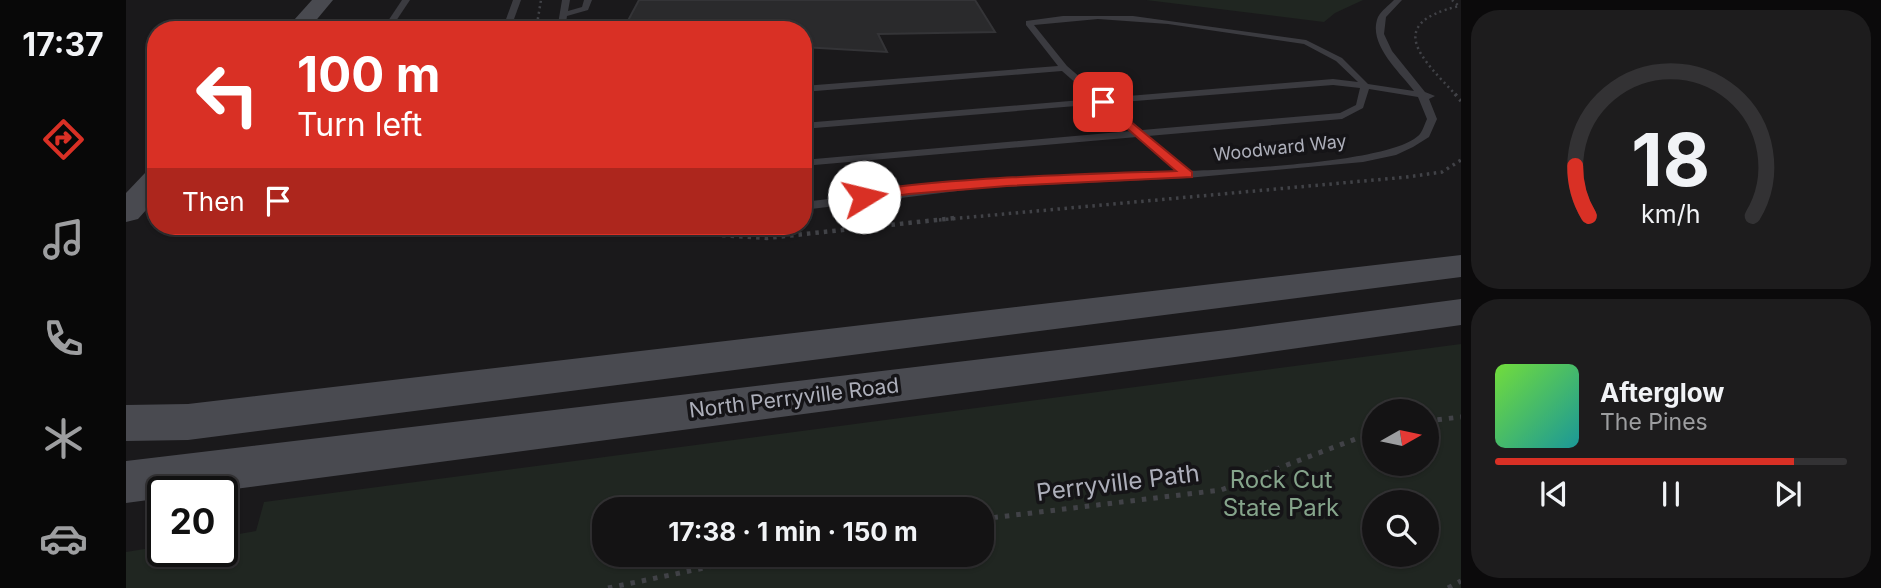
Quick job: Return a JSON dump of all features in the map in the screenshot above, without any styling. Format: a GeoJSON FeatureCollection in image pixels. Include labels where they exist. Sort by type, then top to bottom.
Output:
{"type":"FeatureCollection","features":[{"type":"Feature","properties":{"kind":"main road"},"geometry":{"type":"LineString","coordinates":[[304,21],[323,0]]}},
{"type":"Feature","properties":{"kind":"main road"},"geometry":{"type":"LineString","coordinates":[[126,212],[147,190]]}},
{"type":"Feature","properties":{"kind":"main road"},"geometry":{"type":"LineString","coordinates":[[126,423],[188,422],[1461,266]]}},
{"type":"Feature","properties":{"kind":"main road","name":"North Perryville Road"},"geometry":{"type":"LineString","coordinates":[[126,482],[1235,343],[1461,312]]}},
{"type":"Feature","properties":{"kind":"main road"},"geometry":{"type":"LineString","coordinates":[[126,418],[188,422]]}},
{"type":"Feature","properties":{"kind":"lane"},"geometry":{"type":"LineString","coordinates":[[392,21],[406,0]]}},
{"type":"Feature","properties":{"kind":"lane"},"geometry":{"type":"LineString","coordinates":[[509,21],[517,0]]}},
{"type":"Feature","properties":{"kind":"lane"},"geometry":{"type":"LineString","coordinates":[[563,21],[566,0]]}},
{"type":"Feature","properties":{"kind":"lane"},"geometry":{"type":"LineString","coordinates":[[564,15],[585,8],[588,0]]}},
{"type":"Feature","properties":{"kind":"lane"},"geometry":{"type":"LineString","coordinates":[[1398,0],[1387,8],[1382,19],[1381,34],[1394,57],[1430,96]]}},
{"type":"Feature","properties":{"kind":"lane"},"geometry":{"type":"LineString","coordinates":[[1187,175],[1064,68],[1029,23],[1090,16],[1119,16],[1306,42],[1327,50],[1354,71],[1365,86]]}},
{"type":"Feature","properties":{"kind":"lane"},"geometry":{"type":"LineString","coordinates":[[812,88],[1064,68]]}},
{"type":"Feature","properties":{"kind":"lane"},"geometry":{"type":"LineString","coordinates":[[812,125],[1333,82],[1430,96]]}},
{"type":"Feature","properties":{"kind":"lane"},"geometry":{"type":"LineString","coordinates":[[812,162],[1342,117],[1360,106],[1365,86]]}},
{"type":"Feature","properties":{"kind":"lane","name":"Woodward Way"},"geometry":{"type":"LineString","coordinates":[[812,205],[921,189],[1070,178],[1187,175],[1291,167],[1392,153],[1413,143],[1435,124],[1436,115],[1430,96]]}},
{"type":"Feature","properties":{"kind":"path"},"geometry":{"type":"LineString","coordinates":[[538,21],[541,0]]}},
{"type":"Feature","properties":{"kind":"path"},"geometry":{"type":"LineString","coordinates":[[1452,0],[1459,6],[1432,11],[1417,24],[1414,35],[1426,64],[1461,101]]}},
{"type":"Feature","properties":{"kind":"path"},"geometry":{"type":"LineString","coordinates":[[812,233],[1061,207],[1407,177],[1442,172],[1461,160]]}},
{"type":"Feature","properties":{"kind":"path"},"geometry":{"type":"LineString","coordinates":[[720,235],[767,238],[795,235]]}},
{"type":"Feature","properties":{"kind":"path"},"geometry":{"type":"LineString","coordinates":[[1439,420],[1461,417]]}},
{"type":"Feature","properties":{"kind":"path","name":"Perryville Path"},"geometry":{"type":"LineString","coordinates":[[994,518],[1221,490],[1362,437]]}},
{"type":"Feature","properties":{"kind":"path"},"geometry":{"type":"LineString","coordinates":[[608,588],[709,567]]}},
{"type":"Feature","properties":{"kind":"path"},"geometry":{"type":"LineString","coordinates":[[1448,588],[1461,581]]}},
{"type":"Feature","properties":{"kind":"green space"},"geometry":{"type":"Polygon","coordinates":[[[1146,0],[1363,0],[1335,13],[1324,22],[1146,0]]]}},
{"type":"Feature","properties":{"kind":"green space","name":"Rock Cut State Park"},"geometry":{"type":"Polygon","coordinates":[[[1461,344],[1461,588],[126,588],[126,552],[147,549],[147,567],[238,567],[238,534],[256,531],[264,502],[1461,344]]]}},
{"type":"Feature","properties":{"kind":"building"},"geometry":{"type":"Polygon","coordinates":[[[639,0],[975,0],[995,32],[878,34],[887,52],[812,48],[812,21],[628,21],[639,0]]]}},
{"type":"Feature","properties":{"kind":"route"},"geometry":{"type":"LineString","coordinates":[[864,197],[909,190],[1007,182],[1187,175],[1103,102]]}}]}
